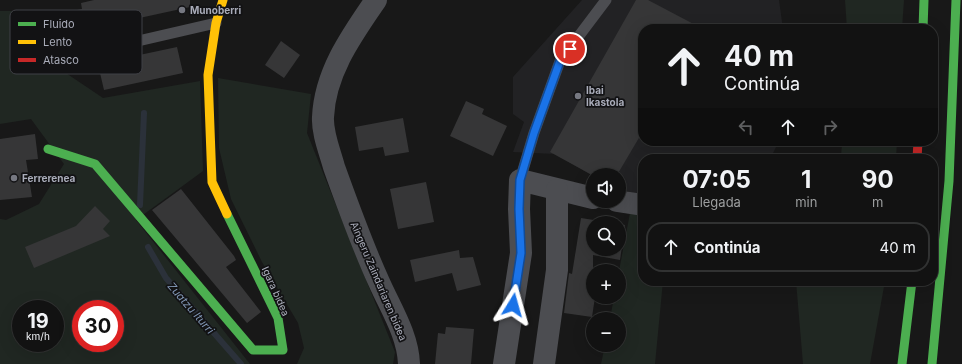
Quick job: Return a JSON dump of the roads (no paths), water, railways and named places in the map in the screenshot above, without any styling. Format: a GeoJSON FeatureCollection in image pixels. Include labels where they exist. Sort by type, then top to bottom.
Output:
{"type":"FeatureCollection","features":[{"type":"Feature","properties":{"kind":"main road","name":"Igara bidea"},"geometry":{"type":"LineString","coordinates":[[48,149],[95,164],[252,350],[283,350],[278,318],[212,182],[208,76],[216,23],[223,0]]}},
{"type":"Feature","properties":{"kind":"main road"},"geometry":{"type":"LineString","coordinates":[[922,24],[924,0]]}},
{"type":"Feature","properties":{"kind":"main road"},"geometry":{"type":"LineString","coordinates":[[932,364],[949,181],[956,0]]}},
{"type":"Feature","properties":{"kind":"main road"},"geometry":{"type":"LineString","coordinates":[[902,364],[911,286]]}},
{"type":"Feature","properties":{"kind":"street","name":"Aingeru Zaindariaren bidea"},"geometry":{"type":"LineString","coordinates":[[376,0],[346,43],[334,70],[322,118],[328,147],[350,212],[364,250],[397,319],[409,350],[409,364]]}},
{"type":"Feature","properties":{"kind":"street"},"geometry":{"type":"LineString","coordinates":[[504,364],[521,253],[519,209],[520,180],[586,196]]}},
{"type":"Feature","properties":{"kind":"street"},"geometry":{"type":"LineString","coordinates":[[544,364],[557,270],[557,190]]}},
{"type":"Feature","properties":{"kind":"street"},"geometry":{"type":"LineString","coordinates":[[626,202],[638,203]]}},
{"type":"Feature","properties":{"kind":"lane"},"geometry":{"type":"LineString","coordinates":[[520,180],[534,133],[560,61],[606,0]]}},
{"type":"Feature","properties":{"kind":"lane"},"geometry":{"type":"LineString","coordinates":[[142,40],[216,23]]}},
{"type":"Feature","properties":{"kind":"waterway","name":"Zuatzu Iturri"},"geometry":{"type":"LineString","coordinates":[[140,205],[144,113]]}},
{"type":"Feature","properties":{"kind":"waterway","name":"Zuatzu Iturri"},"geometry":{"type":"LineString","coordinates":[[148,247],[166,278],[241,364]]}},
{"type":"Feature","properties":{"kind":"place","name":"Munoberri"},"geometry":{"type":"Point","coordinates":[182,10]}},
{"type":"Feature","properties":{"kind":"place","name":"Ibai Ikastola"},"geometry":{"type":"Point","coordinates":[578,96]}},
{"type":"Feature","properties":{"kind":"place","name":"Ferrerenea"},"geometry":{"type":"Point","coordinates":[14,178]}}]}
